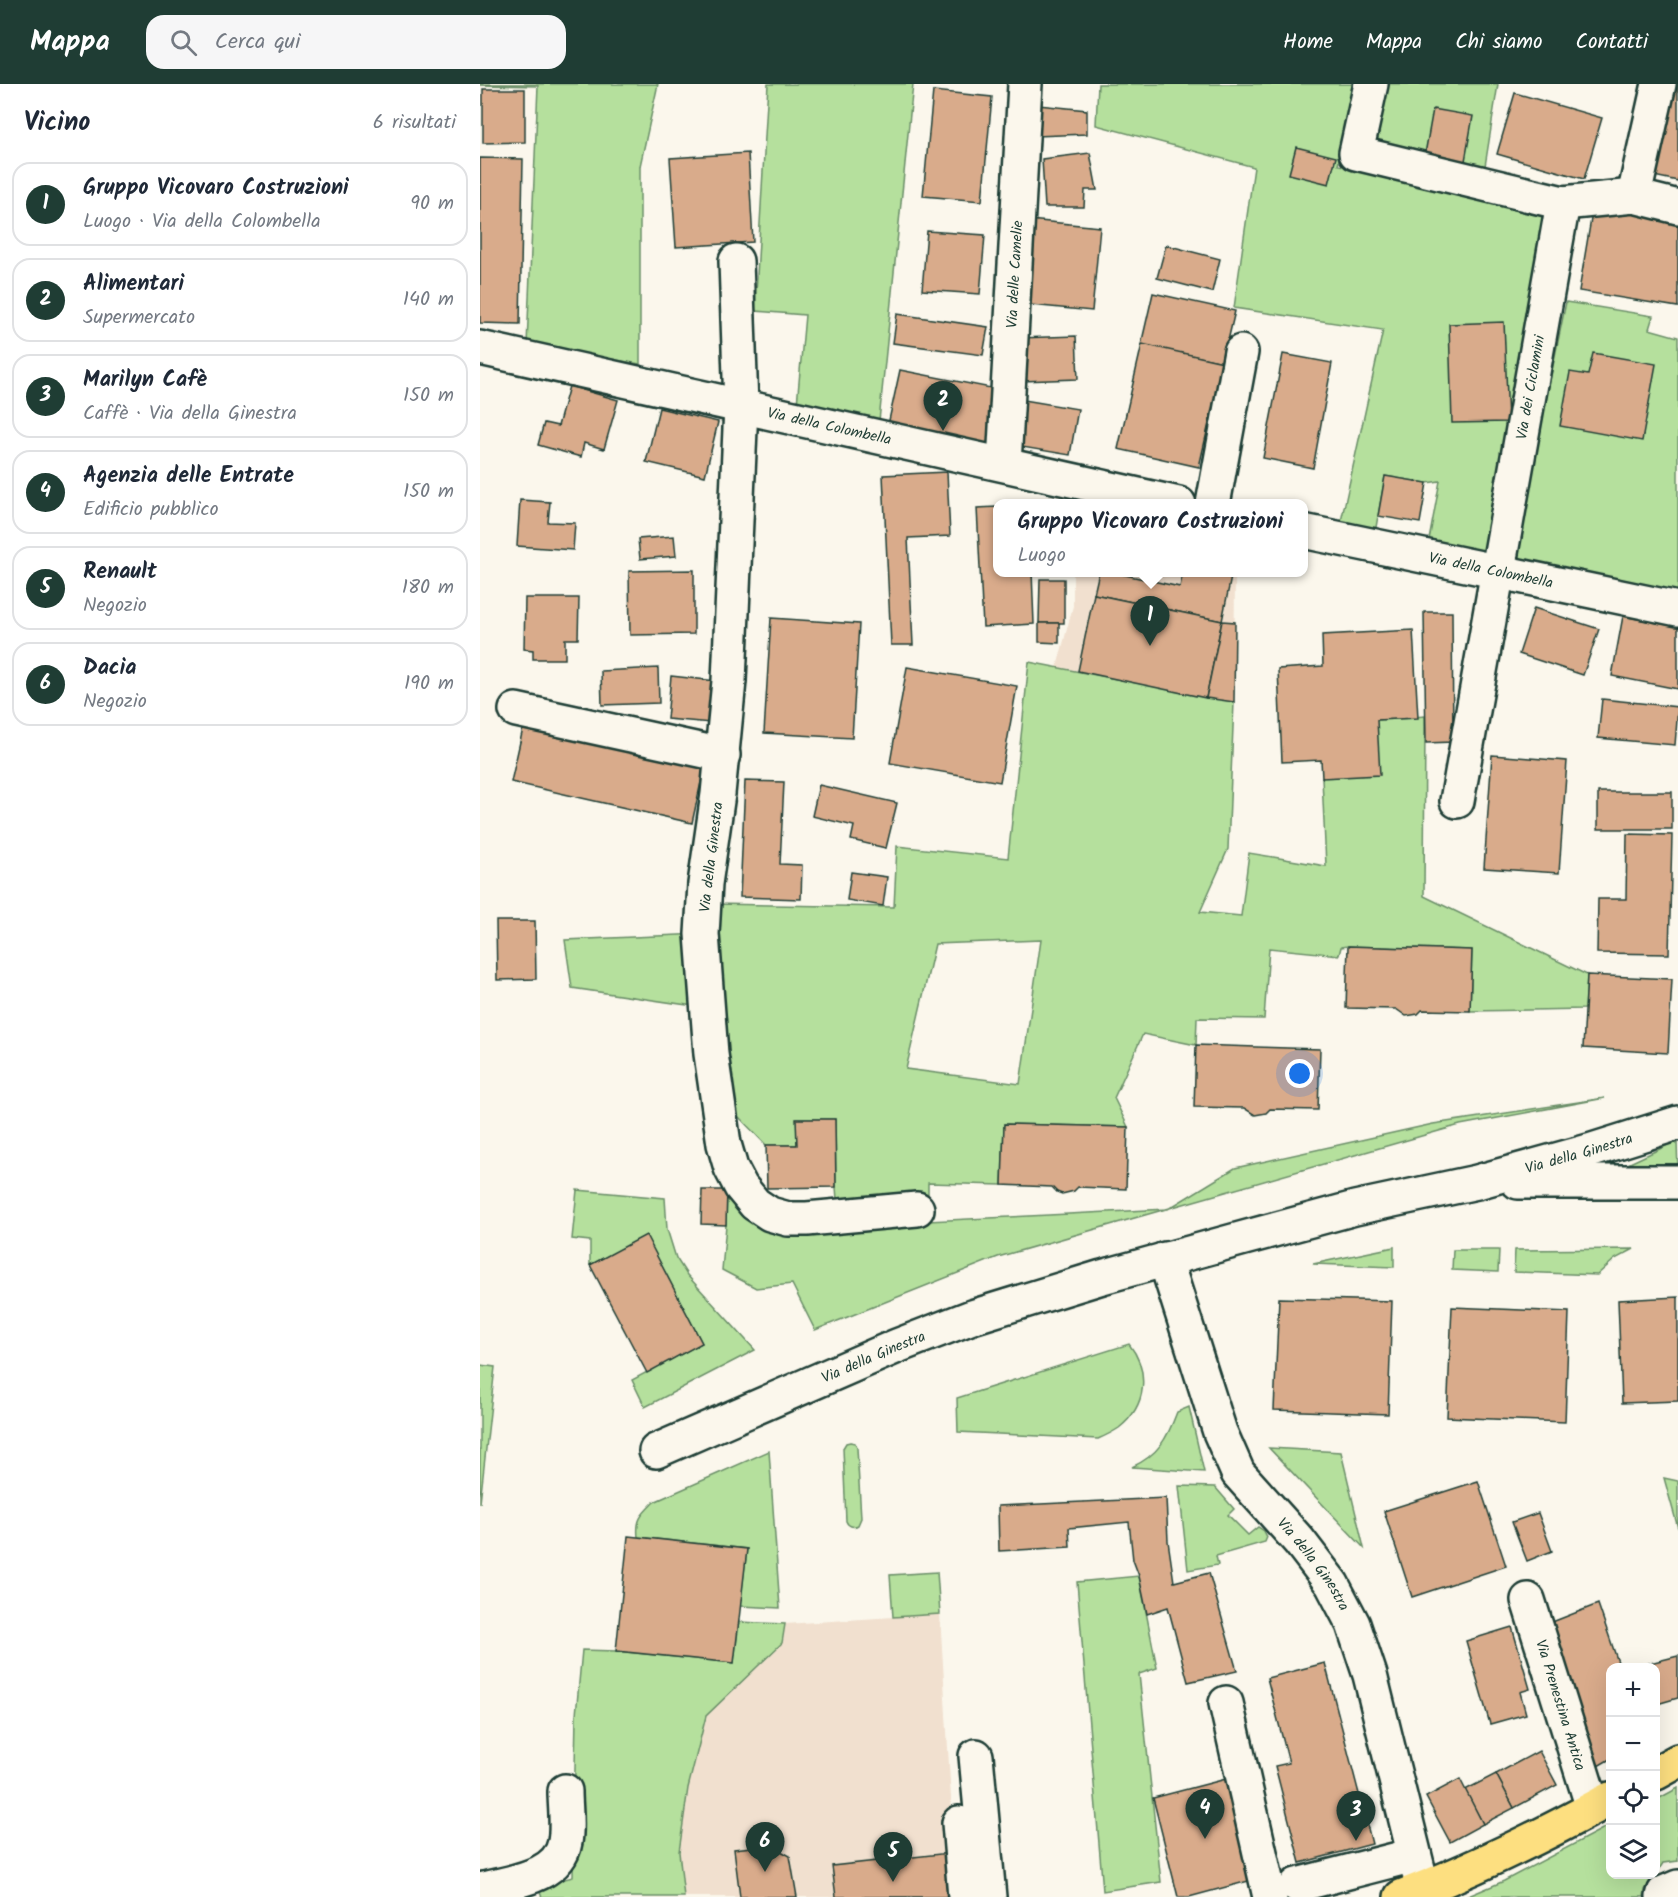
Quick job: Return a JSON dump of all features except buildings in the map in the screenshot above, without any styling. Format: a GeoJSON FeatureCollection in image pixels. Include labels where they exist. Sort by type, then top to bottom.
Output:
{"type":"FeatureCollection","features":[{"type":"Feature","properties":{"kind":"main road"},"geometry":{"type":"LineString","coordinates":[[1660,1771],[1678,1761]]}},
{"type":"Feature","properties":{"kind":"main road","name":"Via Prenestina Antica"},"geometry":{"type":"LineString","coordinates":[[1412,1893],[1505,1854],[1602,1803]]}},
{"type":"Feature","properties":{"kind":"street","name":"Via delle Camelie"},"geometry":{"type":"LineString","coordinates":[[1004,464],[1024,84]]}},
{"type":"Feature","properties":{"kind":"street"},"geometry":{"type":"LineString","coordinates":[[1371,84],[1356,153],[1563,202],[1634,196],[1678,207]]}},
{"type":"Feature","properties":{"kind":"street"},"geometry":{"type":"LineString","coordinates":[[1634,196],[1659,84]]}},
{"type":"Feature","properties":{"kind":"street","name":"Via dei Ciclamini"},"geometry":{"type":"LineString","coordinates":[[1457,801],[1563,202]]}},
{"type":"Feature","properties":{"kind":"street","name":"Via della Ginestra"},"geometry":{"type":"LineString","coordinates":[[736,261],[741,406],[729,681],[723,755],[705,884],[702,934],[714,1086],[724,1144],[731,1168],[741,1187],[755,1204],[770,1214],[788,1219],[807,1219],[917,1209]]}},
{"type":"Feature","properties":{"kind":"street","name":"Via della Colombella"},"geometry":{"type":"LineString","coordinates":[[480,348],[1157,499]]}},
{"type":"Feature","properties":{"kind":"street"},"geometry":{"type":"LineString","coordinates":[[1214,499],[1241,352]]}},
{"type":"Feature","properties":{"kind":"street","name":"Via della Colombella"},"geometry":{"type":"LineString","coordinates":[[1308,532],[1678,609]]}},
{"type":"Feature","properties":{"kind":"street"},"geometry":{"type":"LineString","coordinates":[[516,710],[723,755]]}},
{"type":"Feature","properties":{"kind":"street","name":"Via della Ginestra"},"geometry":{"type":"LineString","coordinates":[[656,1451],[897,1346],[962,1321],[1038,1296],[1355,1208],[1478,1182],[1678,1123]]}},
{"type":"Feature","properties":{"kind":"street","name":"Via della Ginestra"},"geometry":{"type":"LineString","coordinates":[[1478,1182],[1678,1182]]}},
{"type":"Feature","properties":{"kind":"street","name":"Via della Ginestra"},"geometry":{"type":"LineString","coordinates":[[1165,1259],[1220,1432],[1238,1473],[1299,1540],[1336,1591],[1353,1624],[1370,1675],[1414,1855],[1412,1893]]}},
{"type":"Feature","properties":{"kind":"street","name":"Via Prenestina Antica"},"geometry":{"type":"LineString","coordinates":[[1528,1600],[1602,1803]]}},
{"type":"Feature","properties":{"kind":"street"},"geometry":{"type":"LineString","coordinates":[[1226,1703],[1283,1891],[1414,1855]]}},
{"type":"Feature","properties":{"kind":"street"},"geometry":{"type":"LineString","coordinates":[[976,1756],[989,1897]]}},
{"type":"Feature","properties":{"kind":"street"},"geometry":{"type":"LineString","coordinates":[[480,1890],[537,1874],[549,1869],[557,1862],[565,1842],[565,1791]]}},
{"type":"Feature","properties":{"kind":"street"},"geometry":{"type":"LineString","coordinates":[[959,1823],[965,1897]]}},
{"type":"Feature","properties":{"kind":"street"},"geometry":{"type":"LineString","coordinates":[[1663,1897],[1664,1893],[1678,1887]]}},
{"type":"Feature","properties":{"kind":"shaded area"},"geometry":{"type":"Polygon","coordinates":[[[1073,577],[1235,577],[1234,702],[1057,667],[1073,606],[1073,577]]]}},
{"type":"Feature","properties":{"kind":"shaded area"},"geometry":{"type":"Polygon","coordinates":[[[940,1614],[952,1815],[975,1897],[684,1897],[679,1852],[688,1788],[706,1716],[782,1643],[785,1624],[940,1614]]]}},
{"type":"Feature","properties":{"kind":"green space"},"geometry":{"type":"Polygon","coordinates":[[[480,84],[658,84],[640,166],[640,364],[527,345],[538,86],[480,84]]]}},
{"type":"Feature","properties":{"kind":"green space"},"geometry":{"type":"Polygon","coordinates":[[[768,84],[913,84],[879,421],[797,405],[805,315],[755,311],[768,84]]]}},
{"type":"Feature","properties":{"kind":"green space"},"geometry":{"type":"Polygon","coordinates":[[[1098,84],[1355,84],[1338,165],[1547,212],[1486,555],[1431,545],[1429,540],[1440,481],[1427,483],[1385,476],[1375,533],[1340,526],[1383,330],[1234,308],[1254,167],[1096,125],[1098,84]]]}},
{"type":"Feature","properties":{"kind":"green space"},"geometry":{"type":"Polygon","coordinates":[[[1386,84],[1498,84],[1485,166],[1373,146],[1386,84]]]}},
{"type":"Feature","properties":{"kind":"green space"},"geometry":{"type":"Polygon","coordinates":[[[1566,302],[1653,316],[1649,329],[1678,337],[1678,593],[1514,557],[1566,302]]]}},
{"type":"Feature","properties":{"kind":"green space"},"geometry":{"type":"Polygon","coordinates":[[[1029,662],[1234,702],[1228,849],[1200,912],[1241,916],[1249,853],[1326,866],[1322,778],[1377,720],[1425,716],[1424,896],[1587,975],[1585,1009],[1470,1011],[1472,950],[1348,946],[1341,947],[1339,955],[1269,948],[1264,1019],[1197,1018],[1196,1045],[1143,1034],[1114,1098],[1128,1127],[1004,1124],[1002,1185],[928,1183],[928,1221],[1166,1209],[998,1257],[815,1330],[792,1284],[756,1288],[722,1270],[727,1190],[746,1218],[772,1226],[839,1223],[835,1119],[797,1119],[797,1145],[766,1145],[735,1113],[714,1009],[572,988],[565,940],[702,934],[713,904],[894,907],[897,846],[1008,858],[1029,662]],[[1041,940],[935,944],[906,1069],[1020,1084],[1041,940]]]}},
{"type":"Feature","properties":{"kind":"green space"},"geometry":{"type":"Polygon","coordinates":[[[1605,1098],[1460,1125],[1170,1208],[1235,1168],[1433,1124],[1605,1098]]]}},
{"type":"Feature","properties":{"kind":"green space"},"geometry":{"type":"Polygon","coordinates":[[[1677,1142],[1678,1172],[1615,1170],[1668,1145],[1677,1142]]]}},
{"type":"Feature","properties":{"kind":"green space"},"geometry":{"type":"Polygon","coordinates":[[[577,1190],[665,1198],[667,1229],[676,1258],[687,1275],[755,1350],[645,1407],[632,1380],[702,1343],[646,1236],[590,1265],[590,1241],[572,1239],[577,1190]]]}},
{"type":"Feature","properties":{"kind":"green space"},"geometry":{"type":"Polygon","coordinates":[[[1394,1247],[1394,1267],[1313,1264],[1394,1247]]]}},
{"type":"Feature","properties":{"kind":"green space"},"geometry":{"type":"Polygon","coordinates":[[[1634,1249],[1615,1259],[1597,1275],[1514,1272],[1515,1250],[1634,1249]]]}},
{"type":"Feature","properties":{"kind":"green space"},"geometry":{"type":"Polygon","coordinates":[[[1453,1250],[1499,1250],[1498,1272],[1452,1270],[1453,1250]]]}},
{"type":"Feature","properties":{"kind":"green space"},"geometry":{"type":"Polygon","coordinates":[[[1129,1344],[1140,1365],[1142,1388],[1140,1399],[1128,1419],[1109,1434],[1098,1439],[958,1432],[957,1398],[1129,1344]]]}},
{"type":"Feature","properties":{"kind":"green space"},"geometry":{"type":"Polygon","coordinates":[[[480,1365],[495,1367],[480,1503],[480,1365]]]}},
{"type":"Feature","properties":{"kind":"green space"},"geometry":{"type":"Polygon","coordinates":[[[1189,1407],[1204,1472],[1132,1467],[1155,1451],[1165,1438],[1177,1412],[1189,1407]]]}},
{"type":"Feature","properties":{"kind":"green space"},"geometry":{"type":"Polygon","coordinates":[[[846,1443],[855,1443],[857,1448],[861,1518],[858,1525],[854,1526],[849,1525],[846,1521],[843,1448],[846,1443]]]}},
{"type":"Feature","properties":{"kind":"green space"},"geometry":{"type":"Polygon","coordinates":[[[1269,1448],[1341,1452],[1364,1548],[1269,1448]]]}},
{"type":"Feature","properties":{"kind":"green space"},"geometry":{"type":"Polygon","coordinates":[[[769,1451],[780,1608],[740,1606],[747,1549],[638,1537],[638,1526],[643,1514],[654,1502],[769,1451]]]}},
{"type":"Feature","properties":{"kind":"green space"},"geometry":{"type":"Polygon","coordinates":[[[1664,1478],[1678,1481],[1678,1528],[1664,1478]]]}},
{"type":"Feature","properties":{"kind":"green space"},"geometry":{"type":"Polygon","coordinates":[[[1179,1486],[1215,1487],[1234,1509],[1228,1515],[1248,1535],[1258,1527],[1264,1531],[1267,1537],[1265,1542],[1216,1556],[1218,1565],[1188,1570],[1179,1486]]]}},
{"type":"Feature","properties":{"kind":"green space"},"geometry":{"type":"Polygon","coordinates":[[[937,1572],[940,1614],[893,1617],[890,1575],[937,1572]]]}},
{"type":"Feature","properties":{"kind":"green space"},"geometry":{"type":"Polygon","coordinates":[[[1139,1576],[1157,1668],[1139,1674],[1161,1882],[1103,1891],[1077,1582],[1139,1576]]]}},
{"type":"Feature","properties":{"kind":"green space"},"geometry":{"type":"Polygon","coordinates":[[[739,1622],[785,1624],[782,1643],[706,1716],[688,1788],[679,1852],[684,1897],[542,1897],[537,1886],[573,1877],[576,1715],[582,1650],[616,1651],[734,1663],[739,1622]]]}},
{"type":"Feature","properties":{"kind":"green space"},"geometry":{"type":"Polygon","coordinates":[[[1678,1788],[1678,1861],[1663,1863],[1660,1868],[1660,1825],[1660,1798],[1678,1788]]]}},
{"type":"Feature","properties":{"kind":"green space"},"geometry":{"type":"Polygon","coordinates":[[[1606,1827],[1606,1879],[1652,1879],[1645,1890],[1644,1897],[1466,1897],[1504,1881],[1606,1827]]]}},
{"type":"Feature","properties":{"kind":"place","name":"Alimentari"},"geometry":{"type":"Point","coordinates":[943,431]}},
{"type":"Feature","properties":{"kind":"place","name":"Gruppo Vicovaro Costruzioni"},"geometry":{"type":"Point","coordinates":[1150,646]}},
{"type":"Feature","properties":{"kind":"place","name":"Agenzia delle Entrate"},"geometry":{"type":"Point","coordinates":[1205,1839]}},
{"type":"Feature","properties":{"kind":"place","name":"Marilyn Cafè"},"geometry":{"type":"Point","coordinates":[1356,1841]}},
{"type":"Feature","properties":{"kind":"place","name":"Dacia"},"geometry":{"type":"Point","coordinates":[765,1872]}},
{"type":"Feature","properties":{"kind":"place","name":"Renault"},"geometry":{"type":"Point","coordinates":[893,1882]}}]}
